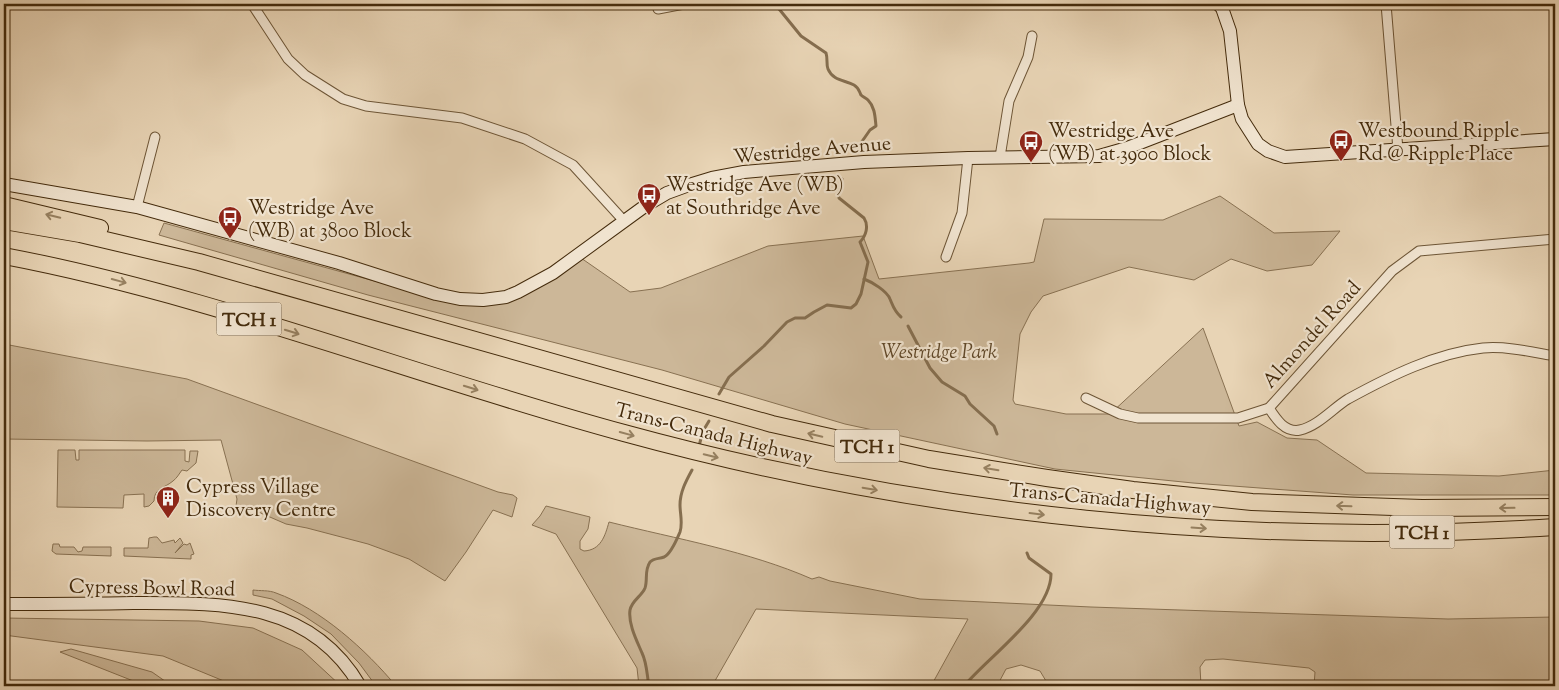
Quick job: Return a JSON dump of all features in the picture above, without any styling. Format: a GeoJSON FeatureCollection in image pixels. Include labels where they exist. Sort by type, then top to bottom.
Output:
{"type":"FeatureCollection","features":[{"type":"Feature","properties":{"kind":"highway"},"geometry":{"type":"LineString","coordinates":[[4,205],[130,235],[199,262]]}},
{"type":"Feature","properties":{"kind":"highway","name":"Trans-Canada Highway"},"geometry":{"type":"LineString","coordinates":[[4,221],[88,236],[199,262],[772,424],[929,459],[1093,485],[1171,495],[1252,502],[1422,508],[1555,507]]}},
{"type":"Feature","properties":{"kind":"highway","name":"Trans-Canada Highway"},"geometry":{"type":"LineString","coordinates":[[4,256],[72,270],[182,299],[621,433],[760,468],[871,490],[1001,510],[1210,529],[1330,533],[1555,527]]}},
{"type":"Feature","properties":{"kind":"highway"},"geometry":{"type":"LineString","coordinates":[[4,262],[72,270]]}},
{"type":"Feature","properties":{"kind":"street"},"geometry":{"type":"LineString","coordinates":[[252,4],[288,59],[305,75],[343,99],[366,106],[462,118],[524,139],[573,166],[624,221]]}},
{"type":"Feature","properties":{"kind":"street"},"geometry":{"type":"LineString","coordinates":[[658,9],[684,4]]}},
{"type":"Feature","properties":{"kind":"street"},"geometry":{"type":"LineString","coordinates":[[1218,4],[1222,8],[1230,31],[1238,105],[1242,119],[1258,144],[1268,151],[1285,157],[1555,139]]}},
{"type":"Feature","properties":{"kind":"street"},"geometry":{"type":"LineString","coordinates":[[1386,4],[1398,150]]}},
{"type":"Feature","properties":{"kind":"street"},"geometry":{"type":"LineString","coordinates":[[1000,157],[1009,101],[1028,57],[1032,36]]}},
{"type":"Feature","properties":{"kind":"street","name":"Westridge Avenue"},"geometry":{"type":"LineString","coordinates":[[4,184],[137,207],[340,263],[436,294],[471,301],[506,297],[518,292],[553,273],[645,206],[689,185],[728,175],[864,162],[1000,157],[1099,156],[1127,148],[1238,105]]}},
{"type":"Feature","properties":{"kind":"street"},"geometry":{"type":"LineString","coordinates":[[137,207],[155,137]]}},
{"type":"Feature","properties":{"kind":"street"},"geometry":{"type":"LineString","coordinates":[[946,257],[962,213],[968,158]]}},
{"type":"Feature","properties":{"kind":"street","name":"Almondel Road"},"geometry":{"type":"LineString","coordinates":[[1086,398],[1120,414],[1138,418],[1238,418],[1269,408],[1392,271],[1419,251],[1555,239]]}},
{"type":"Feature","properties":{"kind":"street"},"geometry":{"type":"LineString","coordinates":[[1269,408],[1278,422],[1288,429],[1300,430],[1314,423],[1347,400],[1410,368],[1444,356],[1484,348],[1523,350],[1555,356]]}},
{"type":"Feature","properties":{"kind":"street","name":"Cypress Bowl Road"},"geometry":{"type":"LineString","coordinates":[[4,604],[193,603],[259,611],[295,624],[330,648],[360,686]]}},
{"type":"Feature","properties":{"kind":"green space","name":"Westridge Park"},"geometry":{"type":"Polygon","coordinates":[[[1220,196],[1274,233],[1340,231],[1312,265],[1267,271],[1231,259],[1194,280],[1129,267],[1043,296],[1031,312],[1020,334],[1013,400],[1015,404],[1066,414],[1110,414],[1203,328],[1239,426],[1257,422],[1287,438],[1317,440],[1366,473],[1499,476],[1555,470],[1555,495],[1353,495],[1193,483],[1055,469],[845,424],[662,370],[368,295],[159,235],[164,223],[418,293],[488,302],[581,258],[630,292],[661,288],[768,246],[863,236],[879,279],[1029,263],[1034,262],[1044,219],[1163,220],[1220,196]]]}},
{"type":"Feature","properties":{"kind":"green space"},"geometry":{"type":"Polygon","coordinates":[[[4,344],[187,379],[498,492],[513,495],[517,498],[512,517],[493,510],[445,581],[409,559],[368,544],[286,524],[256,511],[236,506],[237,499],[221,440],[4,439],[4,344]]]}},
{"type":"Feature","properties":{"kind":"green space"},"geometry":{"type":"Polygon","coordinates":[[[58,450],[75,450],[76,460],[79,460],[79,450],[185,450],[185,461],[189,462],[190,451],[198,451],[196,463],[187,471],[182,470],[174,480],[158,491],[154,501],[149,506],[144,507],[144,494],[124,495],[123,508],[57,507],[58,450]]]}},
{"type":"Feature","properties":{"kind":"green space"},"geometry":{"type":"Polygon","coordinates":[[[546,506],[590,517],[588,529],[580,541],[580,549],[584,551],[595,548],[598,545],[604,537],[609,522],[738,553],[812,579],[819,577],[830,581],[920,599],[1091,607],[1448,619],[1555,617],[1555,686],[1314,686],[1315,672],[1309,668],[1223,659],[1205,660],[1200,667],[1201,686],[1049,686],[1040,671],[1021,665],[1006,669],[997,686],[931,686],[968,619],[756,609],[712,686],[639,686],[637,668],[556,534],[532,525],[546,506]]]}},
{"type":"Feature","properties":{"kind":"green space"},"geometry":{"type":"Polygon","coordinates":[[[157,537],[162,543],[174,540],[175,543],[180,538],[183,543],[175,553],[184,544],[190,543],[194,554],[191,555],[191,559],[124,556],[124,548],[148,548],[149,538],[157,537]]]}},
{"type":"Feature","properties":{"kind":"green space"},"geometry":{"type":"Polygon","coordinates":[[[53,544],[59,544],[60,547],[74,547],[78,552],[82,551],[83,547],[111,547],[111,556],[56,554],[52,551],[53,544]]]}},
{"type":"Feature","properties":{"kind":"green space"},"geometry":{"type":"Polygon","coordinates":[[[253,590],[276,593],[310,609],[357,645],[396,686],[376,686],[359,663],[331,634],[304,616],[272,599],[253,595],[253,590]]]}},
{"type":"Feature","properties":{"kind":"green space"},"geometry":{"type":"Polygon","coordinates":[[[4,618],[199,621],[253,628],[302,650],[341,686],[308,686],[302,683],[276,686],[236,686],[163,656],[4,635],[4,618]]]}},
{"type":"Feature","properties":{"kind":"green space"},"geometry":{"type":"Polygon","coordinates":[[[71,649],[152,672],[172,686],[146,686],[60,652],[71,649]]]}},
{"type":"Feature","properties":{"kind":"waterway"},"geometry":{"type":"LineString","coordinates":[[775,4],[801,36],[826,53],[827,67],[830,73],[840,80],[856,86],[861,95],[872,106],[876,126],[870,130],[856,150]]}},
{"type":"Feature","properties":{"kind":"waterway"},"geometry":{"type":"LineString","coordinates":[[719,394],[729,377],[764,346],[787,322],[795,318],[805,318],[827,305],[851,308],[856,304],[861,294],[868,262],[860,242],[867,228],[864,218],[839,198],[838,194],[842,179]]}},
{"type":"Feature","properties":{"kind":"waterway"},"geometry":{"type":"LineString","coordinates":[[864,279],[886,293],[895,311],[901,317]]}},
{"type":"Feature","properties":{"kind":"waterway"},"geometry":{"type":"LineString","coordinates":[[908,326],[930,368],[942,382],[965,396],[970,404],[994,426],[997,434]]}},
{"type":"Feature","properties":{"kind":"waterway"},"geometry":{"type":"LineString","coordinates":[[699,446],[703,431],[709,421]]}},
{"type":"Feature","properties":{"kind":"waterway"},"geometry":{"type":"LineString","coordinates":[[649,686],[645,661],[635,638],[630,610],[645,588],[647,569],[650,562],[667,555],[680,532],[681,496],[692,470]]}},
{"type":"Feature","properties":{"kind":"waterway"},"geometry":{"type":"LineString","coordinates":[[964,686],[1016,634],[1041,604],[1048,589],[1051,574],[1029,558],[1027,553]]}},
{"type":"Feature","properties":{"kind":"place","name":"Westbound Ripple Rd @ Ripple Place"},"geometry":{"type":"Point","coordinates":[1341,162]}},
{"type":"Feature","properties":{"kind":"place","name":"Westridge Ave (WB) at 3900 Block"},"geometry":{"type":"Point","coordinates":[1031,163]}},
{"type":"Feature","properties":{"kind":"place","name":"Westridge Ave (WB) at Southridge Ave"},"geometry":{"type":"Point","coordinates":[649,216]}},
{"type":"Feature","properties":{"kind":"place","name":"Westridge Ave (WB) at 3800 Block"},"geometry":{"type":"Point","coordinates":[230,239]}},
{"type":"Feature","properties":{"kind":"place","name":"Cypress Village Discovery Centre"},"geometry":{"type":"Point","coordinates":[168,519]}}]}
